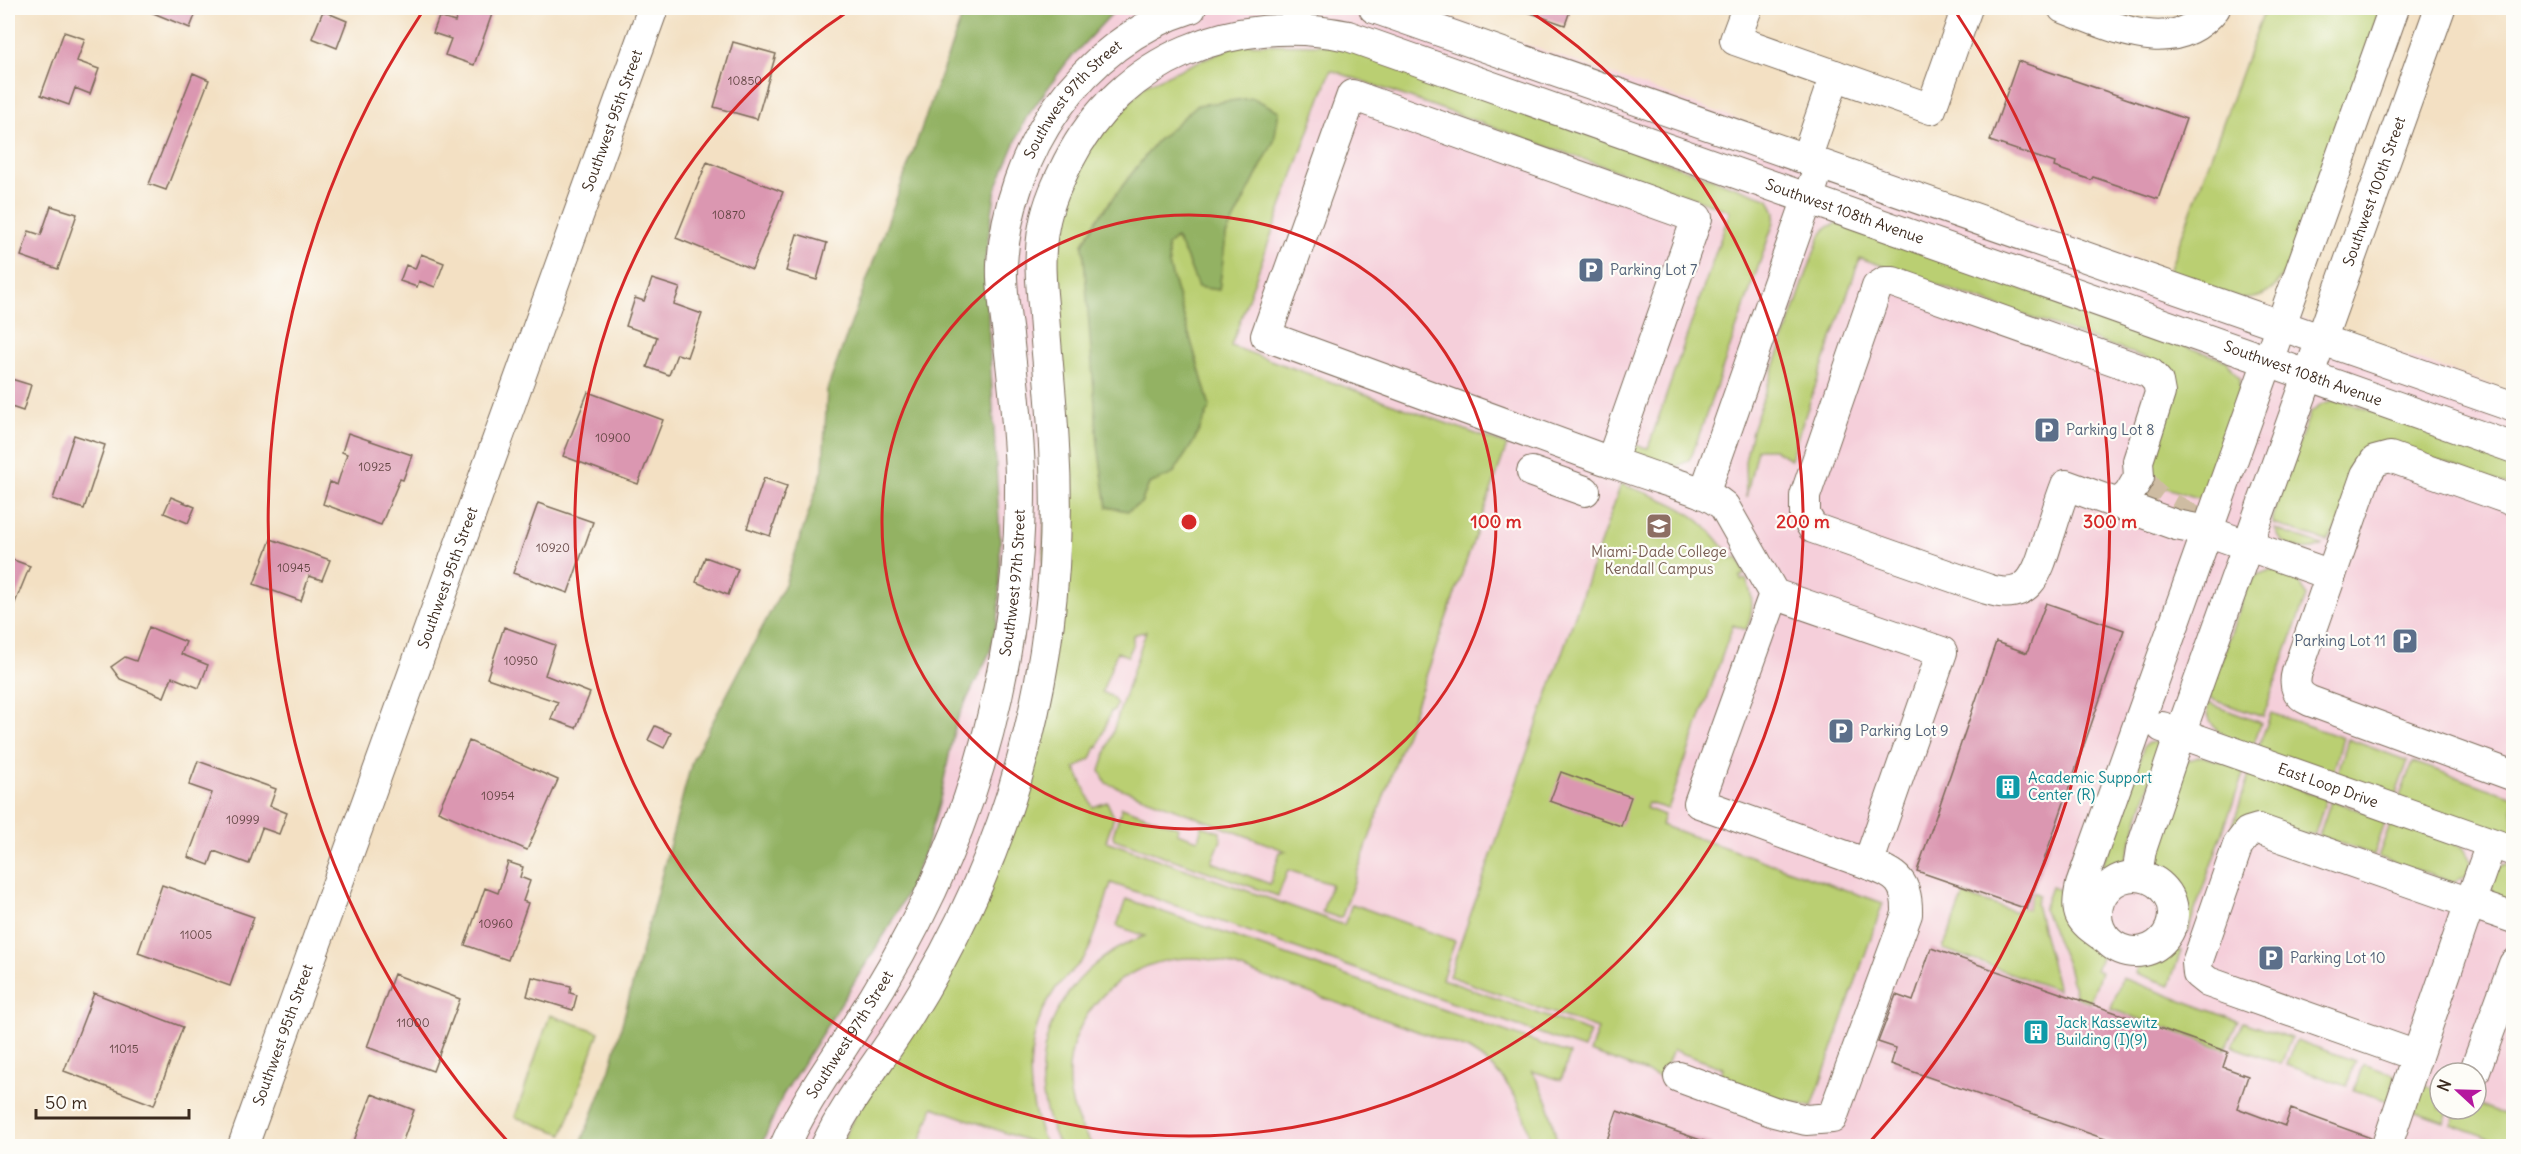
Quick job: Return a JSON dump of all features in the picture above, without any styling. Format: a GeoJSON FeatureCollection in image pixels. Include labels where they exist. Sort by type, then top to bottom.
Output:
{"type":"FeatureCollection","features":[{"type":"Feature","properties":{"kind":"street","name":"Southwest 95th Street"},"geometry":{"type":"LineString","coordinates":[[243,1146],[653,8]]}},
{"type":"Feature","properties":{"kind":"street","name":"Southwest 97th Street"},"geometry":{"type":"LineString","coordinates":[[785,1146],[817,1084],[854,1031],[925,907],[958,832],[970,797],[1003,672],[1013,601],[1019,503],[1019,447],[1002,268],[1012,200],[1018,179],[1039,135],[1081,79],[1108,54],[1153,23],[1191,8]]}},
{"type":"Feature","properties":{"kind":"street"},"geometry":{"type":"LineString","coordinates":[[1374,8],[2514,407]]}},
{"type":"Feature","properties":{"kind":"street"},"geometry":{"type":"LineString","coordinates":[[1747,8],[1736,40],[1931,109],[1967,8]]}},
{"type":"Feature","properties":{"kind":"street"},"geometry":{"type":"LineString","coordinates":[[2063,8],[2114,26],[2152,36],[2163,36],[2175,35],[2191,29],[2215,8]]}},
{"type":"Feature","properties":{"kind":"street"},"geometry":{"type":"LineString","coordinates":[[2105,938],[2096,917],[2101,896],[2116,880],[2137,875],[2149,878],[2168,893],[2172,904],[2171,928],[2164,939],[2144,952],[2131,953],[2119,950],[2081,918],[2078,911],[2079,896],[2267,360],[2394,8]]}},
{"type":"Feature","properties":{"kind":"street","name":"Southwest 100th Street"},"geometry":{"type":"LineString","coordinates":[[2137,875],[2141,850],[2180,734],[2440,8]]}},
{"type":"Feature","properties":{"kind":"street","name":"Southwest 108th Avenue"},"geometry":{"type":"LineString","coordinates":[[1173,57],[1217,39],[1264,30],[1302,29],[1348,36],[2514,448]]}},
{"type":"Feature","properties":{"kind":"street","name":"Southwest 97th Street"},"geometry":{"type":"LineString","coordinates":[[826,1146],[843,1114],[927,984],[956,929],[980,878],[1017,778],[1027,742],[1037,694],[1051,595],[1056,521],[1054,447],[1040,270],[1043,227],[1063,173],[1091,124],[1127,86],[1173,57]]}},
{"type":"Feature","properties":{"kind":"street"},"geometry":{"type":"LineString","coordinates":[[1704,494],[1808,199],[1813,161],[1835,75]]}},
{"type":"Feature","properties":{"kind":"street"},"geometry":{"type":"LineString","coordinates":[[1611,462],[1697,218],[1352,95],[1266,336],[1611,462],[1704,494],[1724,506],[1774,594],[1942,652],[1868,864]]}},
{"type":"Feature","properties":{"kind":"street"},"geometry":{"type":"LineString","coordinates":[[2118,504],[2129,494],[2139,477],[2138,461],[2160,393],[2158,382],[2151,373],[1893,282],[1885,282],[1877,287],[1805,496],[1805,516],[1813,528],[1987,589],[2007,593],[2020,589],[2035,577],[2066,485],[2118,504],[2176,525],[2207,531],[2331,575]]}},
{"type":"Feature","properties":{"kind":"street"},"geometry":{"type":"LineString","coordinates":[[2514,501],[2394,459],[2379,459],[2366,475],[2296,676],[2295,687],[2310,701],[2514,776]]}},
{"type":"Feature","properties":{"kind":"street"},"geometry":{"type":"LineString","coordinates":[[1532,472],[1585,491]]}},
{"type":"Feature","properties":{"kind":"street"},"geometry":{"type":"LineString","coordinates":[[1019,503],[1038,516],[1040,527],[1038,572],[1051,595]]}},
{"type":"Feature","properties":{"kind":"street"},"geometry":{"type":"LineString","coordinates":[[1679,1077],[1774,1112],[1806,1120],[1832,1118],[1907,914],[1907,898],[1903,885],[1895,876],[1868,864],[1699,803],[1774,594]]}},
{"type":"Feature","properties":{"kind":"street","name":"East Loop Drive"},"geometry":{"type":"LineString","coordinates":[[2142,720],[2502,847]]}},
{"type":"Feature","properties":{"kind":"street"},"geometry":{"type":"LineString","coordinates":[[2417,1056],[2208,982],[2198,974],[2197,963],[2234,854],[2243,837],[2258,829],[2265,830],[2514,918]]}},
{"type":"Feature","properties":{"kind":"street"},"geometry":{"type":"LineString","coordinates":[[2388,1142],[2470,903],[2502,847]]}},
{"type":"Feature","properties":{"kind":"street"},"geometry":{"type":"LineString","coordinates":[[2478,1061],[2514,964]]}},
{"type":"Feature","properties":{"kind":"street"},"geometry":{"type":"LineString","coordinates":[[813,1146],[810,1133],[814,1120],[844,1068],[854,1031]]}},
{"type":"Feature","properties":{"kind":"shaded area","name":"Miami-Dade College Kendall Campus"},"geometry":{"type":"Polygon","coordinates":[[[965,8],[1423,8],[2513,393],[2513,1146],[580,1146],[610,1069],[692,761],[785,584],[823,469],[827,390],[965,8]]]}},
{"type":"Feature","properties":{"kind":"green space"},"geometry":{"type":"Polygon","coordinates":[[[965,8],[1117,8],[1067,62],[1026,118],[996,188],[985,260],[1000,540],[999,612],[990,652],[956,722],[939,804],[924,853],[909,889],[886,932],[783,1095],[761,1146],[580,1146],[610,1069],[692,761],[785,584],[823,469],[827,390],[965,8]]]}},
{"type":"Feature","properties":{"kind":"green space"},"geometry":{"type":"Polygon","coordinates":[[[2265,8],[2382,8],[2286,270],[2269,292],[2251,299],[2243,299],[2168,274],[2265,8]]]}},
{"type":"Feature","properties":{"kind":"green space"},"geometry":{"type":"Polygon","coordinates":[[[1238,44],[1338,45],[1769,199],[1775,212],[1774,222],[1692,455],[1688,461],[1674,468],[1634,457],[1629,448],[1631,444],[1648,448],[1730,211],[1331,70],[1231,346],[1507,445],[1342,916],[1339,918],[1322,912],[1331,884],[1288,870],[1278,896],[1114,839],[1113,835],[1122,807],[1178,827],[1177,833],[1198,840],[1202,826],[1220,832],[1221,840],[1212,862],[1270,884],[1280,852],[1286,851],[1106,783],[1100,771],[1146,631],[1133,635],[1133,645],[1128,656],[1117,652],[1102,692],[1111,696],[1117,704],[1114,711],[1111,711],[1098,747],[1091,759],[1075,768],[1093,807],[1107,802],[1114,817],[1106,841],[1344,925],[1352,904],[1455,941],[1442,979],[1590,1032],[1584,1049],[1111,883],[1097,929],[1084,958],[1056,988],[1037,1026],[1030,1066],[1031,1086],[1039,1126],[1046,1146],[1033,1146],[1034,1143],[933,1107],[919,1146],[840,1146],[1038,738],[1053,237],[1081,157],[1145,85],[1238,44]],[[1253,98],[1197,106],[1156,142],[1098,218],[1083,244],[1107,507],[1128,511],[1141,503],[1149,484],[1173,473],[1193,443],[1210,407],[1169,265],[1167,246],[1176,238],[1198,287],[1219,290],[1226,235],[1274,141],[1253,98]]]}},
{"type":"Feature","properties":{"kind":"green space"},"geometry":{"type":"Polygon","coordinates":[[[1253,98],[1279,111],[1274,141],[1226,235],[1219,290],[1198,287],[1176,238],[1167,246],[1169,265],[1210,407],[1193,443],[1173,474],[1149,484],[1141,503],[1128,511],[1107,507],[1098,445],[1083,244],[1098,218],[1156,142],[1197,105],[1253,98]]]}},
{"type":"Feature","properties":{"kind":"green space"},"geometry":{"type":"Polygon","coordinates":[[[1837,223],[2227,361],[2239,378],[2240,397],[2205,494],[2198,498],[2151,483],[2149,359],[1860,258],[1790,459],[1774,449],[1757,449],[1746,498],[1745,461],[1752,430],[1819,238],[1827,227],[1837,223]]]}},
{"type":"Feature","properties":{"kind":"green space"},"geometry":{"type":"Polygon","coordinates":[[[2339,400],[2513,460],[2513,487],[2396,446],[2327,541],[2273,524],[2273,514],[2310,413],[2323,404],[2339,400]]]}},
{"type":"Feature","properties":{"kind":"green space"},"geometry":{"type":"Polygon","coordinates":[[[1621,484],[1671,503],[1709,529],[1732,559],[1738,557],[1745,574],[1740,577],[1741,580],[1746,579],[1752,599],[1752,611],[1746,630],[1733,625],[1668,809],[1648,803],[1646,808],[1664,815],[1661,825],[1883,903],[1812,1107],[1718,1082],[1723,1068],[1673,1050],[1662,1078],[1590,1052],[1598,1029],[1449,976],[1621,484]]]}},
{"type":"Feature","properties":{"kind":"green space"},"geometry":{"type":"Polygon","coordinates":[[[2274,529],[2322,545],[2302,549],[2288,545],[2274,529]]]}},
{"type":"Feature","properties":{"kind":"green space"},"geometry":{"type":"Polygon","coordinates":[[[2270,570],[2283,571],[2293,576],[2301,585],[2306,596],[2263,717],[2208,698],[2247,587],[2257,575],[2270,570]]]}},
{"type":"Feature","properties":{"kind":"green space"},"geometry":{"type":"Polygon","coordinates":[[[2208,703],[2261,723],[2252,749],[2221,733],[2215,727],[2210,721],[2208,703]]]}},
{"type":"Feature","properties":{"kind":"green space"},"geometry":{"type":"Polygon","coordinates":[[[2271,713],[2343,738],[2332,777],[2257,751],[2271,713]]]}},
{"type":"Feature","properties":{"kind":"green space"},"geometry":{"type":"Polygon","coordinates":[[[2348,739],[2408,761],[2394,799],[2336,779],[2348,739]]]}},
{"type":"Feature","properties":{"kind":"green space"},"geometry":{"type":"Polygon","coordinates":[[[2156,742],[2161,748],[2126,858],[2115,873],[2111,866],[2099,874],[2144,746],[2156,742]]]}},
{"type":"Feature","properties":{"kind":"green space"},"geometry":{"type":"Polygon","coordinates":[[[2201,756],[2245,769],[2187,933],[2177,929],[2179,914],[2175,895],[2154,870],[2151,860],[2182,769],[2187,761],[2201,756]]]}},
{"type":"Feature","properties":{"kind":"green space"},"geometry":{"type":"Polygon","coordinates":[[[2413,762],[2513,797],[2511,839],[2398,801],[2413,762]]]}},
{"type":"Feature","properties":{"kind":"green space"},"geometry":{"type":"Polygon","coordinates":[[[2250,771],[2326,799],[2315,834],[2230,835],[2250,771]]]}},
{"type":"Feature","properties":{"kind":"green space"},"geometry":{"type":"Polygon","coordinates":[[[2331,800],[2386,820],[2374,855],[2319,836],[2331,800]]]}},
{"type":"Feature","properties":{"kind":"green space"},"geometry":{"type":"Polygon","coordinates":[[[2391,822],[2463,847],[2471,861],[2466,877],[2452,882],[2378,857],[2391,822]]]}},
{"type":"Feature","properties":{"kind":"green space"},"geometry":{"type":"Polygon","coordinates":[[[2073,853],[2077,863],[2068,925],[2079,940],[2104,951],[2096,970],[2101,972],[2090,1002],[2076,997],[2068,966],[2043,909],[2051,887],[2060,890],[2073,853]]]}},
{"type":"Feature","properties":{"kind":"green space"},"geometry":{"type":"Polygon","coordinates":[[[2506,864],[2513,865],[2513,903],[2495,896],[2491,884],[2498,868],[2506,864]]]}},
{"type":"Feature","properties":{"kind":"green space"},"geometry":{"type":"Polygon","coordinates":[[[2033,892],[2039,895],[2036,904],[2058,990],[1943,949],[1964,895],[2016,912],[2018,906],[2027,909],[2033,892]]]}},
{"type":"Feature","properties":{"kind":"green space"},"geometry":{"type":"Polygon","coordinates":[[[1126,899],[1570,1054],[1561,1080],[1532,1071],[1548,1102],[1558,1146],[1530,1146],[1524,1116],[1511,1090],[1492,1067],[1467,1049],[1225,963],[1185,958],[1149,965],[1117,983],[1092,1008],[1075,1039],[1069,1074],[1074,1110],[1093,1146],[1060,1146],[1047,1114],[1042,1083],[1044,1051],[1053,1022],[1068,994],[1088,970],[1114,951],[1145,936],[1117,926],[1126,899]]]}},
{"type":"Feature","properties":{"kind":"green space"},"geometry":{"type":"Polygon","coordinates":[[[2176,949],[2181,951],[2169,985],[2136,973],[2138,967],[2163,962],[2176,949]]]}},
{"type":"Feature","properties":{"kind":"green space"},"geometry":{"type":"Polygon","coordinates":[[[2122,978],[2238,1021],[2225,1049],[2111,1009],[2122,978]]]}},
{"type":"Feature","properties":{"kind":"green space"},"geometry":{"type":"Polygon","coordinates":[[[550,1015],[599,1032],[563,1134],[515,1117],[550,1015]]]}},
{"type":"Feature","properties":{"kind":"green space"},"geometry":{"type":"Polygon","coordinates":[[[2243,1022],[2291,1038],[2281,1064],[2232,1046],[2243,1022]]]}},
{"type":"Feature","properties":{"kind":"green space"},"geometry":{"type":"Polygon","coordinates":[[[2296,1040],[2355,1061],[2347,1086],[2287,1065],[2296,1040]]]}},
{"type":"Feature","properties":{"kind":"green space"},"geometry":{"type":"Polygon","coordinates":[[[2363,1064],[2395,1075],[2389,1101],[2354,1090],[2363,1064]]]}},
{"type":"Feature","properties":{"kind":"green space"},"geometry":{"type":"Polygon","coordinates":[[[2421,1084],[2428,1087],[2428,1116],[2410,1110],[2421,1084]]]}},
{"type":"Feature","properties":{"kind":"green space"},"geometry":{"type":"Polygon","coordinates":[[[2488,1108],[2513,1117],[2513,1146],[2504,1146],[2505,1144],[2452,1124],[2453,1121],[2488,1121],[2488,1108]]]}},
{"type":"Feature","properties":{"kind":"building"},"geometry":{"type":"Polygon","coordinates":[[[141,8],[198,8],[190,28],[141,8]]]}},
{"type":"Feature","properties":{"kind":"building"},"geometry":{"type":"Polygon","coordinates":[[[460,8],[475,8],[492,14],[474,65],[445,55],[451,39],[433,33],[439,17],[455,22],[460,8]]]}},
{"type":"Feature","properties":{"kind":"building"},"geometry":{"type":"Polygon","coordinates":[[[1522,8],[1571,8],[1565,25],[1522,10],[1522,8]]]}},
{"type":"Feature","properties":{"kind":"building"},"geometry":{"type":"Polygon","coordinates":[[[323,11],[347,21],[337,48],[312,38],[323,11]]]}},
{"type":"Feature","properties":{"kind":"building"},"geometry":{"type":"Polygon","coordinates":[[[64,32],[85,39],[77,61],[99,69],[90,94],[75,88],[69,105],[41,95],[64,32]]]}},
{"type":"Feature","properties":{"kind":"building"},"geometry":{"type":"Polygon","coordinates":[[[733,42],[776,54],[757,119],[714,107],[733,42]]]}},
{"type":"Feature","properties":{"kind":"building"},"geometry":{"type":"Polygon","coordinates":[[[2018,61],[2186,119],[2158,199],[2093,177],[2091,180],[2054,167],[2055,163],[1990,141],[2018,61]]]}},
{"type":"Feature","properties":{"kind":"building"},"geometry":{"type":"Polygon","coordinates":[[[193,73],[209,80],[166,190],[149,184],[193,73]]]}},
{"type":"Feature","properties":{"kind":"building"},"geometry":{"type":"Polygon","coordinates":[[[707,162],[783,192],[752,269],[676,238],[707,162]]]}},
{"type":"Feature","properties":{"kind":"building"},"geometry":{"type":"Polygon","coordinates":[[[51,206],[77,214],[58,269],[21,256],[29,231],[41,235],[51,206]]]}},
{"type":"Feature","properties":{"kind":"building"},"geometry":{"type":"Polygon","coordinates":[[[797,234],[827,243],[817,280],[786,271],[797,234]]]}},
{"type":"Feature","properties":{"kind":"building"},"geometry":{"type":"Polygon","coordinates":[[[421,254],[444,263],[435,287],[419,281],[417,287],[400,281],[406,265],[415,269],[421,254]]]}},
{"type":"Feature","properties":{"kind":"building"},"geometry":{"type":"Polygon","coordinates":[[[652,279],[680,288],[674,304],[702,314],[687,357],[677,354],[669,375],[647,367],[657,337],[626,326],[635,298],[644,301],[652,279]]]}},
{"type":"Feature","properties":{"kind":"building"},"geometry":{"type":"Polygon","coordinates":[[[8,378],[31,385],[23,411],[8,406],[8,378]]]}},
{"type":"Feature","properties":{"kind":"building"},"geometry":{"type":"Polygon","coordinates":[[[588,392],[663,420],[638,484],[563,456],[588,392]]]}},
{"type":"Feature","properties":{"kind":"building"},"geometry":{"type":"Polygon","coordinates":[[[348,433],[412,455],[403,480],[400,479],[381,525],[323,504],[330,482],[337,485],[347,454],[342,452],[348,433]]]}},
{"type":"Feature","properties":{"kind":"building"},"geometry":{"type":"Polygon","coordinates":[[[74,435],[105,445],[84,509],[53,499],[74,435]]]}},
{"type":"Feature","properties":{"kind":"building"},"geometry":{"type":"Polygon","coordinates":[[[764,478],[787,486],[770,536],[747,528],[764,478]]]}},
{"type":"Feature","properties":{"kind":"building"},"geometry":{"type":"Polygon","coordinates":[[[171,497],[195,507],[188,523],[164,513],[171,497]]]}},
{"type":"Feature","properties":{"kind":"building"},"geometry":{"type":"Polygon","coordinates":[[[538,503],[593,522],[568,593],[513,573],[538,503]]]}},
{"type":"Feature","properties":{"kind":"building"},"geometry":{"type":"Polygon","coordinates":[[[271,539],[330,560],[322,580],[309,576],[301,601],[254,584],[271,539]]]}},
{"type":"Feature","properties":{"kind":"building"},"geometry":{"type":"Polygon","coordinates":[[[705,557],[738,569],[728,595],[696,582],[705,557]]]}},
{"type":"Feature","properties":{"kind":"building"},"geometry":{"type":"Polygon","coordinates":[[[8,558],[30,566],[8,620],[8,558]]]}},
{"type":"Feature","properties":{"kind":"building","name":"Academic Support Center (R)"},"geometry":{"type":"Polygon","coordinates":[[[2046,603],[2124,630],[2027,909],[1917,871],[1996,642],[2027,653],[2046,603]]]}},
{"type":"Feature","properties":{"kind":"building"},"geometry":{"type":"Polygon","coordinates":[[[149,627],[186,642],[181,654],[208,665],[199,688],[172,677],[164,697],[120,679],[111,667],[125,657],[136,661],[149,627]]]}},
{"type":"Feature","properties":{"kind":"building"},"geometry":{"type":"Polygon","coordinates":[[[504,627],[555,645],[545,675],[590,693],[576,728],[551,719],[558,702],[487,678],[504,627]]]}},
{"type":"Feature","properties":{"kind":"building"},"geometry":{"type":"Polygon","coordinates":[[[655,726],[671,733],[664,748],[648,740],[655,726]]]}},
{"type":"Feature","properties":{"kind":"building"},"geometry":{"type":"Polygon","coordinates":[[[469,741],[558,780],[527,850],[438,811],[469,741]]]}},
{"type":"Feature","properties":{"kind":"building"},"geometry":{"type":"Polygon","coordinates":[[[198,761],[276,789],[270,806],[287,813],[279,834],[262,828],[249,864],[214,851],[209,865],[188,857],[212,793],[189,785],[198,761]]]}},
{"type":"Feature","properties":{"kind":"building"},"geometry":{"type":"Polygon","coordinates":[[[1561,772],[1631,797],[1621,826],[1550,801],[1561,772]]]}},
{"type":"Feature","properties":{"kind":"building"},"geometry":{"type":"Polygon","coordinates":[[[508,862],[523,867],[520,877],[530,881],[523,901],[528,903],[508,960],[465,945],[485,888],[498,893],[508,862]]]}},
{"type":"Feature","properties":{"kind":"building"},"geometry":{"type":"Polygon","coordinates":[[[162,885],[254,917],[230,986],[138,953],[162,885]]]}},
{"type":"Feature","properties":{"kind":"building","name":"Jack Kassewitz Building (I)(9)"},"geometry":{"type":"Polygon","coordinates":[[[1931,948],[2228,1052],[2223,1067],[2248,1076],[2237,1108],[2285,1126],[2291,1109],[2371,1138],[2372,1146],[2125,1146],[1891,1064],[1896,1048],[1878,1042],[1896,995],[1913,1001],[1931,948]]]}},
{"type":"Feature","properties":{"kind":"building"},"geometry":{"type":"Polygon","coordinates":[[[394,974],[460,999],[433,1071],[367,1047],[394,974]]]}},
{"type":"Feature","properties":{"kind":"building"},"geometry":{"type":"Polygon","coordinates":[[[532,977],[571,986],[570,993],[577,995],[573,1010],[527,996],[532,977]]]}},
{"type":"Feature","properties":{"kind":"building"},"geometry":{"type":"Polygon","coordinates":[[[94,993],[183,1027],[154,1105],[64,1071],[94,993]]]}},
{"type":"Feature","properties":{"kind":"building"},"geometry":{"type":"Polygon","coordinates":[[[372,1094],[414,1110],[401,1146],[352,1146],[372,1094]]]}},
{"type":"Feature","properties":{"kind":"building"},"geometry":{"type":"Polygon","coordinates":[[[1617,1111],[1712,1144],[1711,1146],[1605,1146],[1617,1111]]]}},
{"type":"Feature","properties":{"kind":"tunnel"},"geometry":{"type":"LineString","coordinates":[[2139,477],[2144,486],[2157,499],[2195,522]]}},
{"type":"Feature","properties":{"kind":"place","name":"Parking Lot 7"},"geometry":{"type":"Point","coordinates":[1591,270]}},
{"type":"Feature","properties":{"kind":"place","name":"Parking Lot 8"},"geometry":{"type":"Point","coordinates":[2047,430]}},
{"type":"Feature","properties":{"kind":"place","name":"Miami-Dade College Kendall Campus"},"geometry":{"type":"Point","coordinates":[1659,526]}},
{"type":"Feature","properties":{"kind":"place","name":"Parking Lot 11"},"geometry":{"type":"Point","coordinates":[2405,641]}},
{"type":"Feature","properties":{"kind":"place","name":"Parking Lot 9"},"geometry":{"type":"Point","coordinates":[1841,731]}},
{"type":"Feature","properties":{"kind":"place","name":"Academic Support Center (R)"},"geometry":{"type":"Point","coordinates":[2008,787]}},
{"type":"Feature","properties":{"kind":"place","name":"Parking Lot 10"},"geometry":{"type":"Point","coordinates":[2271,958]}},
{"type":"Feature","properties":{"kind":"place","name":"Jack Kassewitz Building (I)(9)"},"geometry":{"type":"Point","coordinates":[2036,1032]}}]}
